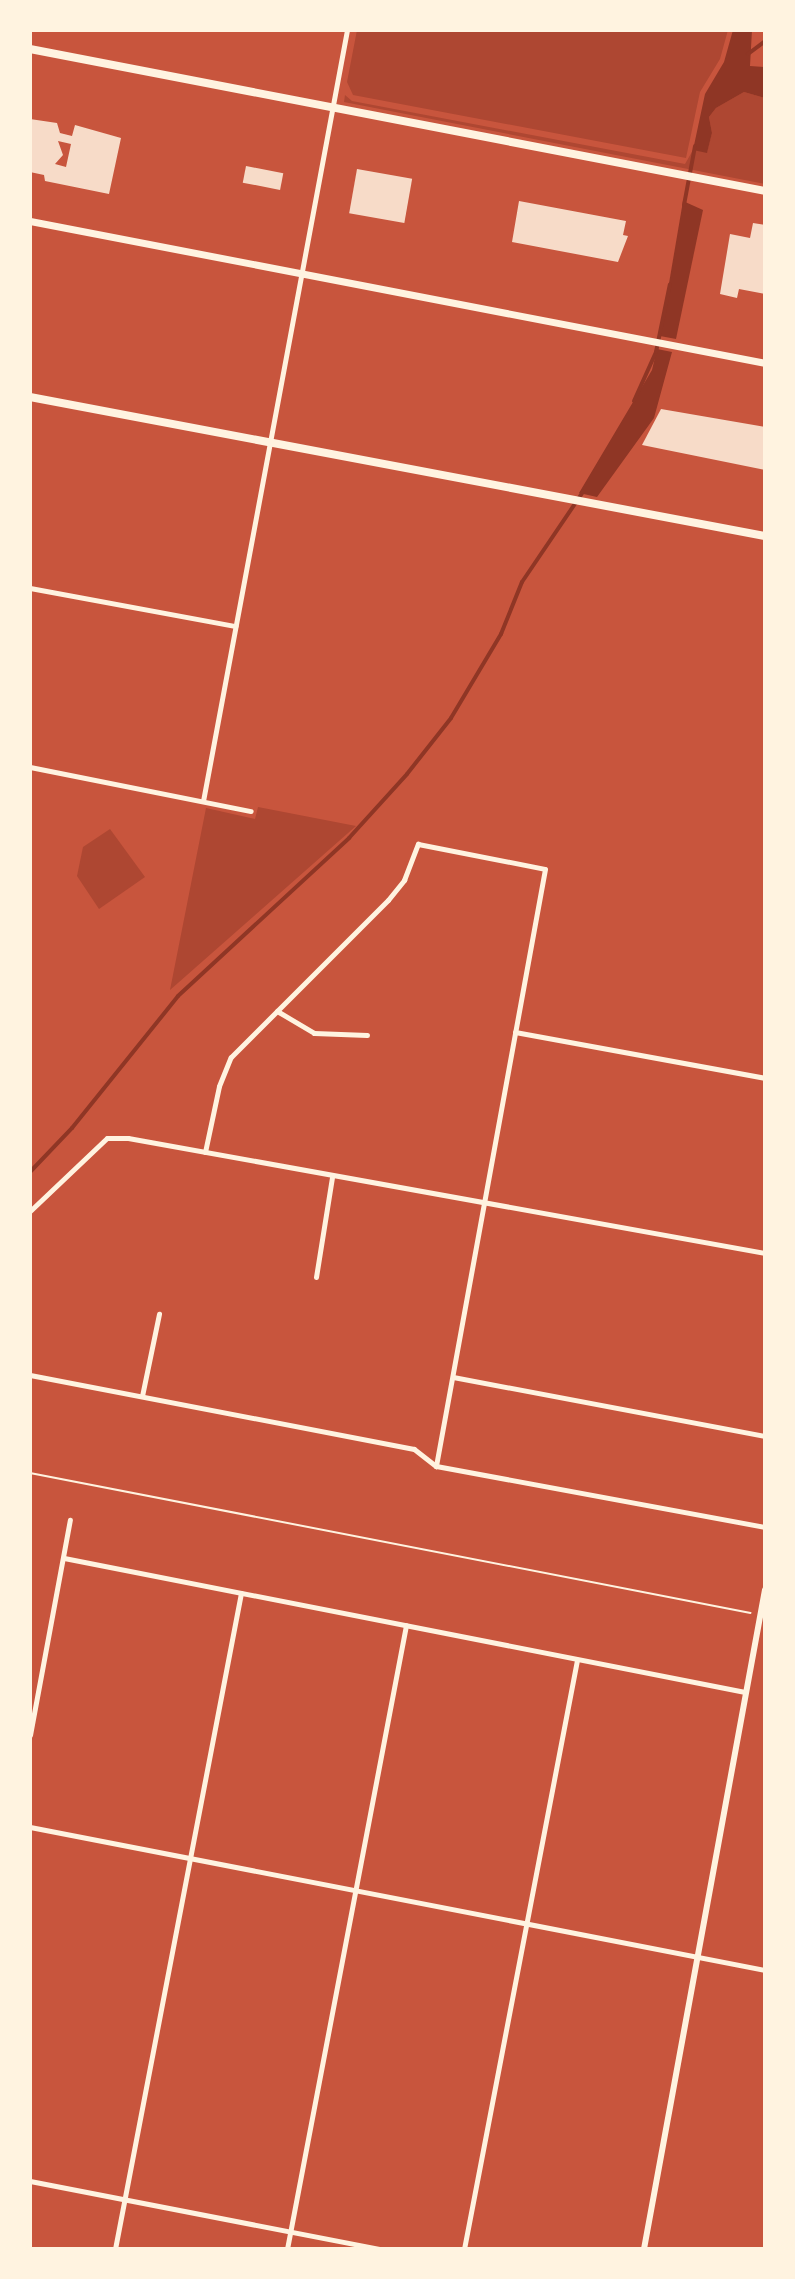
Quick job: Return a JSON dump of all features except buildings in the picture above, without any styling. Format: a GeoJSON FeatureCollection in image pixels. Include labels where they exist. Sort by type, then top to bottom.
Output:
{"type":"FeatureCollection","features":[{"type":"Feature","properties":{"kind":"main road"},"geometry":{"type":"LineString","coordinates":[[30,49],[765,191]]}},
{"type":"Feature","properties":{"kind":"main road"},"geometry":{"type":"LineString","coordinates":[[30,221],[765,363]]}},
{"type":"Feature","properties":{"kind":"main road"},"geometry":{"type":"LineString","coordinates":[[30,397],[765,536]]}},
{"type":"Feature","properties":{"kind":"street"},"geometry":{"type":"LineString","coordinates":[[203,801],[347,30]]}},
{"type":"Feature","properties":{"kind":"street"},"geometry":{"type":"LineString","coordinates":[[30,588],[236,626]]}},
{"type":"Feature","properties":{"kind":"street"},"geometry":{"type":"LineString","coordinates":[[30,767],[251,811]]}},
{"type":"Feature","properties":{"kind":"street"},"geometry":{"type":"LineString","coordinates":[[205,1152],[219,1086],[231,1057],[388,900],[404,880],[418,844],[545,869],[436,1466]]}},
{"type":"Feature","properties":{"kind":"street"},"geometry":{"type":"LineString","coordinates":[[277,1011],[314,1033],[367,1035]]}},
{"type":"Feature","properties":{"kind":"street"},"geometry":{"type":"LineString","coordinates":[[515,1032],[765,1078]]}},
{"type":"Feature","properties":{"kind":"street"},"geometry":{"type":"LineString","coordinates":[[30,1211],[107,1138],[205,1152],[765,1253]]}},
{"type":"Feature","properties":{"kind":"street"},"geometry":{"type":"LineString","coordinates":[[316,1277],[332,1177]]}},
{"type":"Feature","properties":{"kind":"street"},"geometry":{"type":"LineString","coordinates":[[142,1396],[159,1314]]}},
{"type":"Feature","properties":{"kind":"street"},"geometry":{"type":"LineString","coordinates":[[30,1375],[414,1449],[436,1466],[765,1527]]}},
{"type":"Feature","properties":{"kind":"street"},"geometry":{"type":"LineString","coordinates":[[453,1377],[765,1436]]}},
{"type":"Feature","properties":{"kind":"street"},"geometry":{"type":"LineString","coordinates":[[30,1735],[70,1520]]}},
{"type":"Feature","properties":{"kind":"street"},"geometry":{"type":"LineString","coordinates":[[64,1558],[745,1692]]}},
{"type":"Feature","properties":{"kind":"street"},"geometry":{"type":"LineString","coordinates":[[644,2249],[695,1957],[765,1590]]}},
{"type":"Feature","properties":{"kind":"street"},"geometry":{"type":"LineString","coordinates":[[115,2249],[241,1593]]}},
{"type":"Feature","properties":{"kind":"street"},"geometry":{"type":"LineString","coordinates":[[287,2249],[406,1625]]}},
{"type":"Feature","properties":{"kind":"street"},"geometry":{"type":"LineString","coordinates":[[464,2249],[577,1660]]}},
{"type":"Feature","properties":{"kind":"street"},"geometry":{"type":"LineString","coordinates":[[30,1827],[765,1970]]}},
{"type":"Feature","properties":{"kind":"street"},"geometry":{"type":"LineString","coordinates":[[30,2181],[380,2249]]}},
{"type":"Feature","properties":{"kind":"path"},"geometry":{"type":"LineString","coordinates":[[30,1473],[748,1613]]}},
{"type":"Feature","properties":{"kind":"shaded area"},"geometry":{"type":"Polygon","coordinates":[[[357,30],[728,30],[720,59],[700,92],[686,158],[353,95],[347,82],[357,30]]]}},
{"type":"Feature","properties":{"kind":"shaded area"},"geometry":{"type":"Polygon","coordinates":[[[733,30],[752,30],[750,66],[765,67],[765,98],[744,92],[716,108],[709,117],[712,133],[707,153],[693,150],[705,94],[724,62],[733,30]]]}},
{"type":"Feature","properties":{"kind":"shaded area"},"geometry":{"type":"Polygon","coordinates":[[[744,92],[765,98],[765,184],[344,102],[345,95],[352,101],[685,164],[693,150],[707,152],[712,133],[709,117],[716,108],[744,92]]]}},
{"type":"Feature","properties":{"kind":"shaded area"},"geometry":{"type":"Polygon","coordinates":[[[683,201],[703,210],[676,339],[660,336],[683,201]]]}},
{"type":"Feature","properties":{"kind":"shaded area"},"geometry":{"type":"Polygon","coordinates":[[[657,349],[672,352],[654,418],[597,497],[579,493],[652,370],[657,349]]]}},
{"type":"Feature","properties":{"kind":"shaded area"},"geometry":{"type":"Polygon","coordinates":[[[258,807],[356,826],[170,990],[206,808],[255,819],[258,807]]]}},
{"type":"Feature","properties":{"kind":"shaded area"},"geometry":{"type":"Polygon","coordinates":[[[110,829],[145,877],[99,909],[77,876],[83,847],[110,829]]]}},
{"type":"Feature","properties":{"kind":"waterway"},"geometry":{"type":"LineString","coordinates":[[748,54],[765,41]]}},
{"type":"Feature","properties":{"kind":"waterway"},"geometry":{"type":"LineString","coordinates":[[684,205],[695,146]]}},
{"type":"Feature","properties":{"kind":"waterway"},"geometry":{"type":"LineString","coordinates":[[634,401],[656,352],[670,284]]}},
{"type":"Feature","properties":{"kind":"waterway"},"geometry":{"type":"LineString","coordinates":[[30,1172],[72,1128],[178,996],[349,838],[407,774],[451,718],[501,634],[522,582],[583,492]]}}]}
